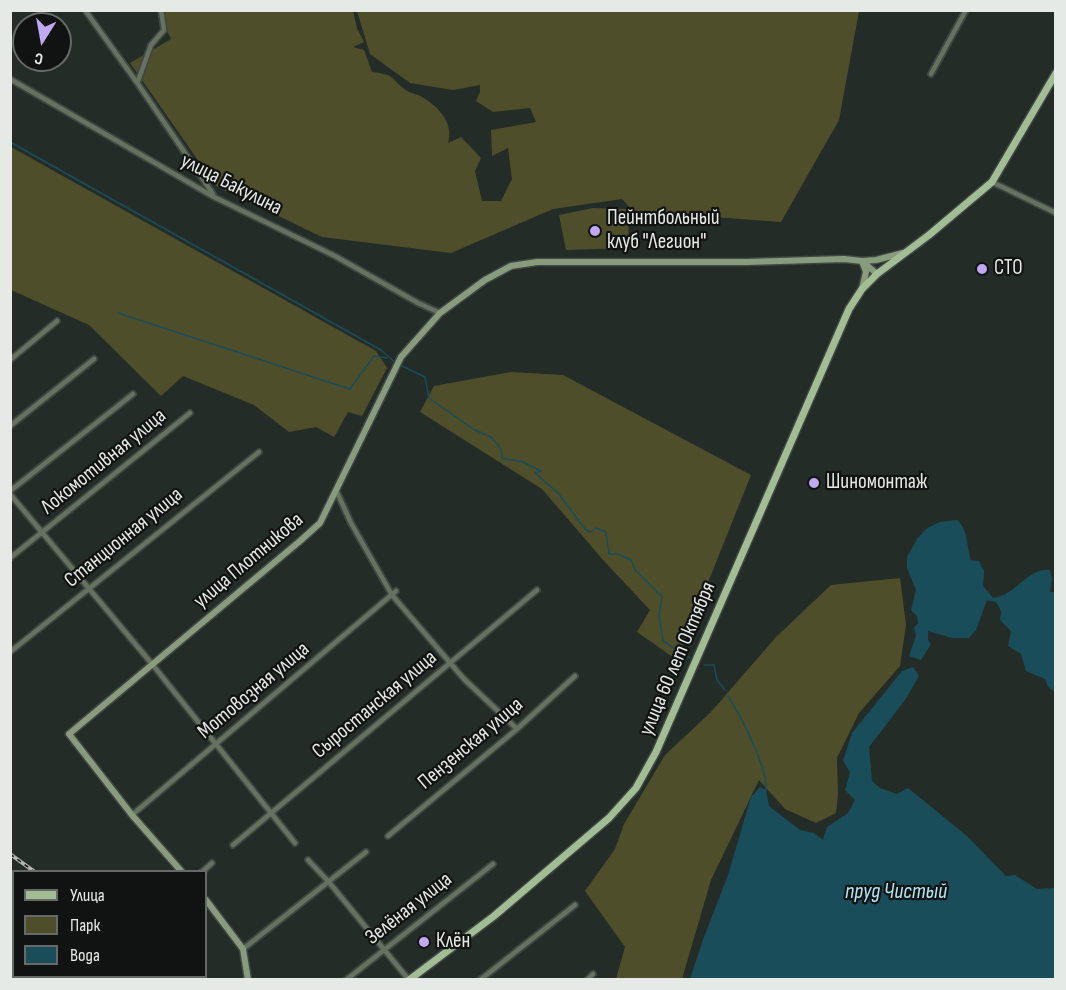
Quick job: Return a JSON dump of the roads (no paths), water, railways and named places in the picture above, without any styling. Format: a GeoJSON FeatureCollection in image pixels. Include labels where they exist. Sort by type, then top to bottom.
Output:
{"type":"FeatureCollection","features":[{"type":"Feature","properties":{"kind":"main road","name":"улица 60 лет Октября"},"geometry":{"type":"LineString","coordinates":[[409,979],[512,900],[609,818],[636,788],[656,752],[849,309],[862,289],[876,274],[907,252],[992,182],[1056,73]]}},
{"type":"Feature","properties":{"kind":"street"},"geometry":{"type":"LineString","coordinates":[[85,10],[214,197]]}},
{"type":"Feature","properties":{"kind":"street"},"geometry":{"type":"LineString","coordinates":[[138,84],[137,79],[151,45],[164,30],[161,10]]}},
{"type":"Feature","properties":{"kind":"street"},"geometry":{"type":"LineString","coordinates":[[931,74],[966,10]]}},
{"type":"Feature","properties":{"kind":"street","name":"улица Бакулина"},"geometry":{"type":"LineString","coordinates":[[10,79],[214,197],[335,256],[440,313]]}},
{"type":"Feature","properties":{"kind":"street"},"geometry":{"type":"LineString","coordinates":[[992,182],[1056,213]]}},
{"type":"Feature","properties":{"kind":"street"},"geometry":{"type":"LineString","coordinates":[[440,313],[485,280],[511,266],[537,262],[862,261],[882,259],[907,252]]}},
{"type":"Feature","properties":{"kind":"street"},"geometry":{"type":"LineString","coordinates":[[862,261],[876,274]]}},
{"type":"Feature","properties":{"kind":"street"},"geometry":{"type":"LineString","coordinates":[[862,261],[866,272],[862,289]]}},
{"type":"Feature","properties":{"kind":"street","name":"улица Плотникова"},"geometry":{"type":"LineString","coordinates":[[132,815],[69,734],[320,523],[401,357],[440,313]]}},
{"type":"Feature","properties":{"kind":"street"},"geometry":{"type":"LineString","coordinates":[[10,360],[57,321]]}},
{"type":"Feature","properties":{"kind":"street"},"geometry":{"type":"LineString","coordinates":[[10,426],[94,358]]}},
{"type":"Feature","properties":{"kind":"street"},"geometry":{"type":"LineString","coordinates":[[133,394],[10,493],[41,534],[152,664],[295,843]]}},
{"type":"Feature","properties":{"kind":"street","name":"Локомотивная улица"},"geometry":{"type":"LineString","coordinates":[[10,558],[190,413]]}},
{"type":"Feature","properties":{"kind":"street","name":"Станционная улица"},"geometry":{"type":"LineString","coordinates":[[10,652],[259,452]]}},
{"type":"Feature","properties":{"kind":"street"},"geometry":{"type":"LineString","coordinates":[[335,489],[351,523],[411,619],[464,679],[517,729]]}},
{"type":"Feature","properties":{"kind":"street","name":"Сыростанская улица"},"geometry":{"type":"LineString","coordinates":[[232,845],[537,590]]}},
{"type":"Feature","properties":{"kind":"street","name":"Мотовозная улица"},"geometry":{"type":"LineString","coordinates":[[132,815],[394,593]]}},
{"type":"Feature","properties":{"kind":"street","name":"Пензенская улица"},"geometry":{"type":"LineString","coordinates":[[388,836],[517,729],[575,676]]}},
{"type":"Feature","properties":{"kind":"street"},"geometry":{"type":"LineString","coordinates":[[132,815],[180,870]]}},
{"type":"Feature","properties":{"kind":"street"},"geometry":{"type":"LineString","coordinates":[[243,949],[366,852]]}},
{"type":"Feature","properties":{"kind":"street"},"geometry":{"type":"LineString","coordinates":[[308,860],[409,979]]}},
{"type":"Feature","properties":{"kind":"street"},"geometry":{"type":"LineString","coordinates":[[204,870],[212,863]]}},
{"type":"Feature","properties":{"kind":"street","name":"Зелёная улица"},"geometry":{"type":"LineString","coordinates":[[346,980],[493,864]]}},
{"type":"Feature","properties":{"kind":"street"},"geometry":{"type":"LineString","coordinates":[[207,901],[243,949],[248,980]]}},
{"type":"Feature","properties":{"kind":"street"},"geometry":{"type":"LineString","coordinates":[[480,980],[575,904]]}},
{"type":"Feature","properties":{"kind":"street"},"geometry":{"type":"LineString","coordinates":[[587,980],[593,974]]}},
{"type":"Feature","properties":{"kind":"water"},"geometry":{"type":"Polygon","coordinates":[[[957,520],[965,533],[971,560],[979,561],[984,571],[983,586],[993,598],[1012,590],[1038,571],[1050,570],[1052,579],[1050,592],[1056,592],[1055,692],[1048,687],[1045,679],[1026,671],[1021,654],[1008,646],[1011,631],[1000,620],[1001,611],[996,602],[987,600],[976,630],[969,638],[952,638],[928,631],[928,640],[931,644],[921,660],[909,656],[916,636],[914,628],[918,623],[917,616],[911,610],[916,590],[907,568],[907,557],[917,539],[927,528],[940,522],[957,520]]]}},
{"type":"Feature","properties":{"kind":"water","name":"пруд Чистый"},"geometry":{"type":"Polygon","coordinates":[[[913,667],[919,676],[905,700],[869,747],[872,781],[880,788],[897,794],[908,788],[967,836],[1006,876],[1015,875],[1037,889],[1055,888],[1055,979],[690,979],[728,875],[751,797],[760,787],[766,790],[769,806],[800,830],[814,833],[823,840],[827,827],[848,813],[855,800],[845,790],[850,772],[843,761],[852,733],[902,671],[913,667]]]}},
{"type":"Feature","properties":{"kind":"waterway"},"geometry":{"type":"LineString","coordinates":[[10,142],[381,350],[396,363]]}},
{"type":"Feature","properties":{"kind":"waterway"},"geometry":{"type":"LineString","coordinates":[[118,313],[350,389],[374,356],[387,358]]}},
{"type":"Feature","properties":{"kind":"waterway"},"geometry":{"type":"LineString","coordinates":[[400,365],[425,377],[429,398],[473,429],[491,437],[501,449],[502,459],[521,461],[541,471],[535,473],[558,493],[585,529],[590,532],[596,528],[606,532],[609,554],[618,554],[631,560],[635,570],[662,597],[659,615],[663,641],[690,658]]}},
{"type":"Feature","properties":{"kind":"waterway"},"geometry":{"type":"LineString","coordinates":[[704,665],[714,665],[717,680],[725,690]]}},
{"type":"Feature","properties":{"kind":"waterway"},"geometry":{"type":"LineString","coordinates":[[728,696],[758,756],[763,769],[766,791]]}},
{"type":"Feature","properties":{"kind":"railway"},"geometry":{"type":"LineString","coordinates":[[10,854],[32,870]]}},
{"type":"Feature","properties":{"kind":"place","name":"Пейнтбольный клуб \"Легион\""},"geometry":{"type":"Point","coordinates":[595,231]}},
{"type":"Feature","properties":{"kind":"place","name":"СТО"},"geometry":{"type":"Point","coordinates":[982,269]}},
{"type":"Feature","properties":{"kind":"place","name":"Шиномонтаж"},"geometry":{"type":"Point","coordinates":[814,483]}},
{"type":"Feature","properties":{"kind":"place","name":"Клён"},"geometry":{"type":"Point","coordinates":[424,942]}}]}
